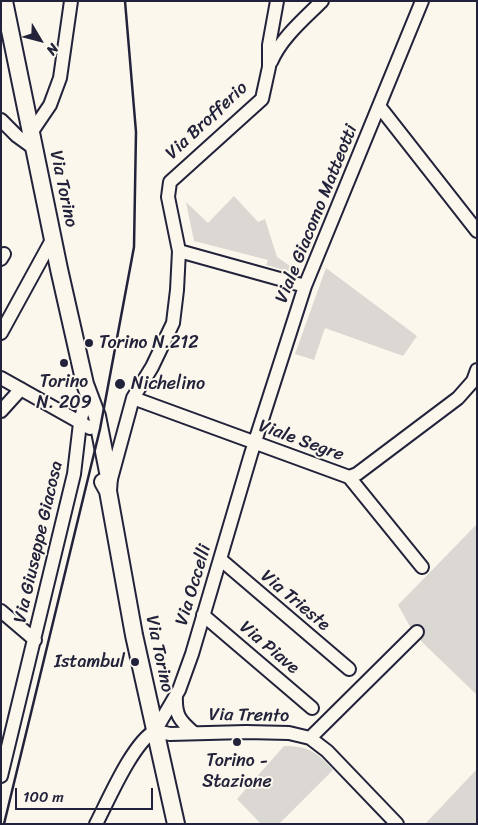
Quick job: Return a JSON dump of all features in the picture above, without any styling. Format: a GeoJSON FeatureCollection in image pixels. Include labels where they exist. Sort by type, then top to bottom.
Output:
{"type":"FeatureCollection","features":[{"type":"Feature","properties":{"kind":"main road","name":"Via Torino"},"geometry":{"type":"LineString","coordinates":[[4,1],[85,384],[97,416],[109,477],[108,491],[134,635],[176,824]]}},
{"type":"Feature","properties":{"kind":"main road","name":"Via Torino"},"geometry":{"type":"LineString","coordinates":[[85,384],[85,425],[102,479],[108,491]]}},
{"type":"Feature","properties":{"kind":"street"},"geometry":{"type":"LineString","coordinates":[[1,120],[17,136],[33,141],[60,78],[71,1]]}},
{"type":"Feature","properties":{"kind":"street","name":"Via Brofferio"},"geometry":{"type":"LineString","coordinates":[[108,491],[133,398],[152,367],[173,323],[179,251],[168,197],[170,182],[262,99],[269,68],[270,45],[277,1]]}},
{"type":"Feature","properties":{"kind":"street"},"geometry":{"type":"LineString","coordinates":[[269,68],[274,53],[285,38],[322,1]]}},
{"type":"Feature","properties":{"kind":"street","name":"Viale Giacomo Matteotti"},"geometry":{"type":"LineString","coordinates":[[255,443],[305,286],[422,1]]}},
{"type":"Feature","properties":{"kind":"street"},"geometry":{"type":"LineString","coordinates":[[379,106],[477,231]]}},
{"type":"Feature","properties":{"kind":"street"},"geometry":{"type":"LineString","coordinates":[[1,333],[53,238]]}},
{"type":"Feature","properties":{"kind":"street"},"geometry":{"type":"LineString","coordinates":[[179,251],[305,286]]}},
{"type":"Feature","properties":{"kind":"street"},"geometry":{"type":"LineString","coordinates":[[349,477],[357,474],[458,398],[473,381],[477,370]]}},
{"type":"Feature","properties":{"kind":"street"},"geometry":{"type":"LineString","coordinates":[[1,378],[85,425]]}},
{"type":"Feature","properties":{"kind":"street"},"geometry":{"type":"LineString","coordinates":[[1,411],[21,389]]}},
{"type":"Feature","properties":{"kind":"street","name":"Viale Segre"},"geometry":{"type":"LineString","coordinates":[[133,398],[349,477],[422,567]]}},
{"type":"Feature","properties":{"kind":"street","name":"Via Giuseppe Giacosa"},"geometry":{"type":"LineString","coordinates":[[1,776],[85,425]]}},
{"type":"Feature","properties":{"kind":"street","name":"Via Occelli"},"geometry":{"type":"LineString","coordinates":[[96,824],[139,746],[148,735],[155,731],[176,695],[192,654],[255,443]]}},
{"type":"Feature","properties":{"kind":"street","name":"Via Trieste"},"geometry":{"type":"LineString","coordinates":[[220,559],[349,669]]}},
{"type":"Feature","properties":{"kind":"street"},"geometry":{"type":"LineString","coordinates":[[1,611],[35,640]]}},
{"type":"Feature","properties":{"kind":"street","name":"Via Piave"},"geometry":{"type":"LineString","coordinates":[[203,615],[312,708]]}},
{"type":"Feature","properties":{"kind":"street"},"geometry":{"type":"LineString","coordinates":[[310,738],[417,632]]}},
{"type":"Feature","properties":{"kind":"street"},"geometry":{"type":"LineString","coordinates":[[176,695],[177,713],[182,723],[194,732]]}},
{"type":"Feature","properties":{"kind":"street","name":"Via Trento"},"geometry":{"type":"LineString","coordinates":[[155,731],[170,734],[194,732],[289,734],[310,738],[327,751],[397,824]]}},
{"type":"Feature","properties":{"kind":"shaded area"},"geometry":{"type":"Polygon","coordinates":[[[234,196],[258,222],[265,219],[277,257],[303,275],[266,265],[268,260],[194,241],[186,202],[208,223],[234,196]]]}},
{"type":"Feature","properties":{"kind":"shaded area"},"geometry":{"type":"Polygon","coordinates":[[[326,268],[417,336],[403,356],[325,328],[314,360],[295,354],[326,268]]]}},
{"type":"Feature","properties":{"kind":"shaded area"},"geometry":{"type":"Polygon","coordinates":[[[477,524],[477,695],[423,643],[412,630],[398,605],[477,524]]]}},
{"type":"Feature","properties":{"kind":"shaded area"},"geometry":{"type":"Polygon","coordinates":[[[284,746],[300,747],[312,751],[333,770],[279,824],[261,824],[237,799],[284,746]]]}},
{"type":"Feature","properties":{"kind":"shaded area"},"geometry":{"type":"Polygon","coordinates":[[[477,769],[477,824],[425,824],[477,769]]]}},
{"type":"Feature","properties":{"kind":"railway"},"geometry":{"type":"LineString","coordinates":[[4,824],[100,429],[134,247],[136,132],[125,1]]}},
{"type":"Feature","properties":{"kind":"place","name":"Torino N.212"},"geometry":{"type":"Point","coordinates":[89,343]}},
{"type":"Feature","properties":{"kind":"place","name":"Torino N. 209"},"geometry":{"type":"Point","coordinates":[64,363]}},
{"type":"Feature","properties":{"kind":"place","name":"Nichelino"},"geometry":{"type":"Point","coordinates":[120,384]}},
{"type":"Feature","properties":{"kind":"place","name":"Istambul"},"geometry":{"type":"Point","coordinates":[135,662]}},
{"type":"Feature","properties":{"kind":"place","name":"Torino - Stazione"},"geometry":{"type":"Point","coordinates":[237,742]}}]}
